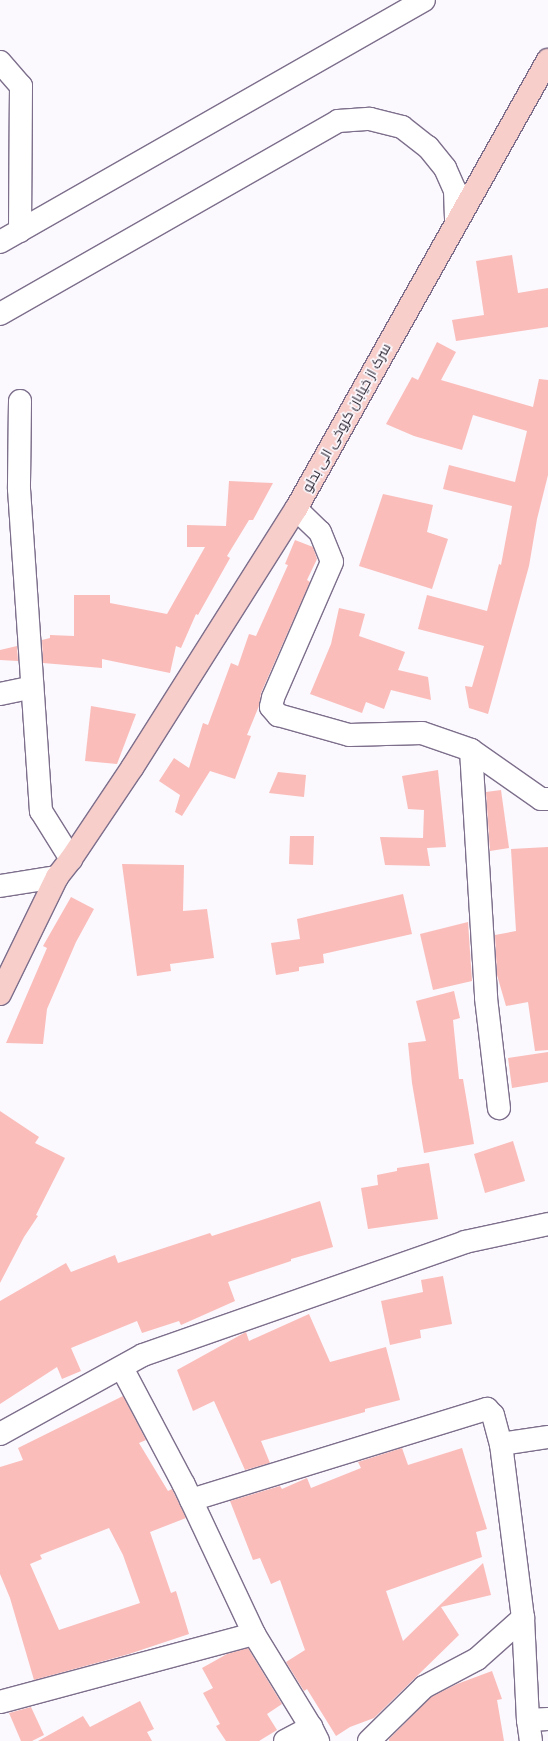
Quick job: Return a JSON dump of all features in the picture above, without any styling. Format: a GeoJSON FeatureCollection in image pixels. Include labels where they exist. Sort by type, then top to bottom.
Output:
{"type":"FeatureCollection","features":[{"type":"Feature","properties":{"kind":"main road","name":"سرک از خیابان کروخی الی بدلو"},"geometry":{"type":"LineString","coordinates":[[0,994],[57,877],[71,859],[132,768],[296,509],[548,60]]}},
{"type":"Feature","properties":{"kind":"street"},"geometry":{"type":"LineString","coordinates":[[0,242],[424,0]]}},
{"type":"Feature","properties":{"kind":"street"},"geometry":{"type":"LineString","coordinates":[[0,62],[21,86],[20,231]]}},
{"type":"Feature","properties":{"kind":"street"},"geometry":{"type":"LineString","coordinates":[[0,314],[338,121],[370,118],[402,127],[428,147],[445,168],[455,190],[456,223]]}},
{"type":"Feature","properties":{"kind":"street"},"geometry":{"type":"LineString","coordinates":[[20,401],[19,490],[41,811],[71,859]]}},
{"type":"Feature","properties":{"kind":"street"},"geometry":{"type":"LineString","coordinates":[[296,509],[320,532],[332,562],[273,698],[271,707],[278,715],[349,735],[422,733],[471,750],[541,799],[548,799]]}},
{"type":"Feature","properties":{"kind":"street"},"geometry":{"type":"LineString","coordinates":[[0,694],[32,687]]}},
{"type":"Feature","properties":{"kind":"street"},"geometry":{"type":"LineString","coordinates":[[471,750],[486,998],[499,1108]]}},
{"type":"Feature","properties":{"kind":"street"},"geometry":{"type":"LineString","coordinates":[[0,886],[57,877]]}},
{"type":"Feature","properties":{"kind":"street"},"geometry":{"type":"LineString","coordinates":[[0,1434],[143,1356],[465,1242],[548,1224]]}},
{"type":"Feature","properties":{"kind":"street"},"geometry":{"type":"LineString","coordinates":[[122,1368],[191,1500],[254,1634],[314,1734],[286,1741]]}},
{"type":"Feature","properties":{"kind":"street"},"geometry":{"type":"LineString","coordinates":[[191,1500],[487,1409],[493,1415],[501,1444],[523,1618],[538,1719],[531,1741]]}},
{"type":"Feature","properties":{"kind":"street"},"geometry":{"type":"LineString","coordinates":[[501,1444],[548,1437]]}},
{"type":"Feature","properties":{"kind":"street"},"geometry":{"type":"LineString","coordinates":[[369,1741],[424,1687],[477,1659],[523,1618]]}},
{"type":"Feature","properties":{"kind":"street"},"geometry":{"type":"LineString","coordinates":[[0,1702],[254,1634]]}},
{"type":"Feature","properties":{"kind":"building"},"geometry":{"type":"Polygon","coordinates":[[[512,255],[518,293],[548,288],[548,327],[456,341],[452,320],[484,315],[476,261],[512,255]]]}},
{"type":"Feature","properties":{"kind":"building"},"geometry":{"type":"Polygon","coordinates":[[[437,342],[456,352],[441,380],[533,407],[539,379],[548,380],[548,475],[537,519],[529,566],[488,714],[469,708],[465,686],[472,687],[484,646],[418,629],[427,595],[487,611],[499,564],[501,565],[512,506],[443,489],[449,465],[515,482],[527,431],[473,415],[462,450],[414,436],[386,424],[412,377],[418,380],[437,342]]]}},
{"type":"Feature","properties":{"kind":"building"},"geometry":{"type":"Polygon","coordinates":[[[229,481],[273,483],[253,520],[249,520],[227,556],[230,558],[198,615],[196,614],[181,648],[176,646],[170,673],[102,659],[102,668],[43,663],[42,640],[50,638],[50,635],[74,636],[74,595],[110,595],[110,603],[167,614],[205,547],[187,547],[187,525],[226,526],[229,481]]]}},
{"type":"Feature","properties":{"kind":"building"},"geometry":{"type":"Polygon","coordinates":[[[383,494],[433,505],[427,532],[448,539],[432,589],[359,566],[383,494]]]}},
{"type":"Feature","properties":{"kind":"building"},"geometry":{"type":"Polygon","coordinates":[[[295,540],[313,547],[317,559],[307,580],[310,582],[261,693],[259,706],[247,735],[251,736],[235,779],[210,771],[182,816],[175,812],[180,795],[159,781],[174,758],[189,768],[203,723],[208,725],[231,663],[238,666],[249,634],[256,636],[288,565],[285,564],[295,540]]]}},
{"type":"Feature","properties":{"kind":"building"},"geometry":{"type":"Polygon","coordinates":[[[339,608],[365,614],[359,636],[405,652],[398,670],[428,677],[431,700],[391,690],[384,709],[366,702],[362,713],[310,694],[331,644],[339,608]]]}},
{"type":"Feature","properties":{"kind":"building"},"geometry":{"type":"Polygon","coordinates":[[[17,646],[18,661],[0,660],[0,650],[17,646]]]}},
{"type":"Feature","properties":{"kind":"building"},"geometry":{"type":"Polygon","coordinates":[[[91,706],[136,714],[117,764],[85,761],[91,706]]]}},
{"type":"Feature","properties":{"kind":"building"},"geometry":{"type":"Polygon","coordinates":[[[438,770],[446,847],[427,848],[430,866],[385,865],[380,837],[423,838],[424,810],[408,809],[402,776],[438,770]]]}},
{"type":"Feature","properties":{"kind":"building"},"geometry":{"type":"Polygon","coordinates":[[[278,772],[306,775],[304,797],[269,793],[278,772]]]}},
{"type":"Feature","properties":{"kind":"building"},"geometry":{"type":"Polygon","coordinates":[[[501,790],[509,848],[490,851],[486,792],[501,790]]]}},
{"type":"Feature","properties":{"kind":"building"},"geometry":{"type":"Polygon","coordinates":[[[290,836],[314,836],[313,865],[289,864],[290,836]]]}},
{"type":"Feature","properties":{"kind":"building"},"geometry":{"type":"Polygon","coordinates":[[[548,847],[548,1050],[535,1051],[528,1002],[506,1006],[497,975],[495,935],[516,931],[511,849],[548,847]]]}},
{"type":"Feature","properties":{"kind":"building"},"geometry":{"type":"Polygon","coordinates":[[[122,864],[184,865],[183,911],[207,909],[214,958],[170,964],[171,971],[137,976],[122,864]]]}},
{"type":"Feature","properties":{"kind":"building"},"geometry":{"type":"Polygon","coordinates":[[[403,894],[412,934],[323,954],[324,963],[299,967],[299,971],[276,975],[271,943],[300,939],[297,919],[403,894]]]}},
{"type":"Feature","properties":{"kind":"building"},"geometry":{"type":"Polygon","coordinates":[[[71,897],[94,909],[76,942],[47,1009],[43,1044],[6,1043],[47,948],[43,946],[71,897]]]}},
{"type":"Feature","properties":{"kind":"building"},"geometry":{"type":"Polygon","coordinates":[[[468,922],[472,981],[433,990],[420,934],[468,922]]]}},
{"type":"Feature","properties":{"kind":"building"},"geometry":{"type":"Polygon","coordinates":[[[454,991],[460,1018],[453,1020],[459,1079],[463,1079],[474,1144],[424,1153],[412,1083],[408,1043],[426,1041],[416,1001],[454,991]]]}},
{"type":"Feature","properties":{"kind":"building"},"geometry":{"type":"Polygon","coordinates":[[[548,1052],[548,1082],[512,1088],[508,1058],[548,1052]]]}},
{"type":"Feature","properties":{"kind":"building"},"geometry":{"type":"Polygon","coordinates":[[[0,1111],[39,1137],[35,1143],[65,1158],[36,1215],[38,1216],[24,1237],[0,1283],[0,1111]]]}},
{"type":"Feature","properties":{"kind":"building"},"geometry":{"type":"Polygon","coordinates":[[[513,1141],[525,1181],[485,1193],[474,1154],[513,1141]]]}},
{"type":"Feature","properties":{"kind":"building"},"geometry":{"type":"Polygon","coordinates":[[[429,1163],[438,1219],[368,1229],[361,1188],[378,1185],[377,1175],[397,1171],[397,1168],[429,1163]]]}},
{"type":"Feature","properties":{"kind":"building"},"geometry":{"type":"Polygon","coordinates":[[[320,1201],[333,1247],[291,1259],[291,1261],[228,1282],[235,1301],[181,1325],[179,1321],[142,1333],[137,1321],[71,1348],[81,1371],[62,1379],[57,1367],[0,1404],[0,1301],[66,1263],[71,1272],[115,1255],[118,1263],[210,1233],[212,1236],[320,1201]]]}},
{"type":"Feature","properties":{"kind":"building"},"geometry":{"type":"Polygon","coordinates":[[[443,1276],[452,1324],[420,1330],[421,1338],[390,1345],[381,1301],[423,1292],[421,1280],[443,1276]]]}},
{"type":"Feature","properties":{"kind":"building"},"geometry":{"type":"Polygon","coordinates":[[[309,1314],[330,1362],[386,1347],[400,1400],[365,1409],[365,1412],[261,1441],[270,1463],[245,1470],[214,1401],[193,1411],[177,1370],[246,1332],[249,1341],[309,1314]]]}},
{"type":"Feature","properties":{"kind":"building"},"geometry":{"type":"Polygon","coordinates":[[[123,1396],[146,1440],[139,1443],[168,1491],[172,1489],[186,1518],[150,1532],[171,1593],[176,1591],[189,1634],[129,1654],[34,1680],[10,1598],[0,1574],[0,1467],[23,1460],[18,1448],[123,1396]],[[109,1528],[40,1555],[42,1559],[30,1564],[59,1630],[140,1603],[123,1555],[109,1528]]]}},
{"type":"Feature","properties":{"kind":"building"},"geometry":{"type":"Polygon","coordinates":[[[402,1448],[408,1465],[462,1448],[487,1529],[476,1532],[482,1557],[386,1591],[403,1641],[483,1563],[491,1595],[441,1607],[459,1635],[374,1718],[350,1727],[336,1736],[307,1689],[304,1691],[286,1662],[305,1650],[280,1580],[271,1584],[260,1558],[253,1560],[230,1501],[280,1486],[282,1489],[307,1478],[311,1488],[361,1468],[358,1462],[402,1448]]]}},
{"type":"Feature","properties":{"kind":"building"},"geometry":{"type":"Polygon","coordinates":[[[248,1648],[282,1704],[267,1714],[277,1730],[259,1741],[226,1741],[216,1726],[220,1724],[203,1693],[213,1688],[202,1668],[227,1654],[248,1648]]]}},
{"type":"Feature","properties":{"kind":"building"},"geometry":{"type":"Polygon","coordinates":[[[492,1671],[502,1699],[497,1700],[504,1741],[389,1741],[389,1739],[431,1697],[457,1684],[492,1671]]]}},
{"type":"Feature","properties":{"kind":"building"},"geometry":{"type":"Polygon","coordinates":[[[140,1701],[154,1729],[147,1732],[152,1741],[38,1741],[83,1716],[90,1727],[140,1701]]]}},
{"type":"Feature","properties":{"kind":"building"},"geometry":{"type":"Polygon","coordinates":[[[31,1707],[44,1735],[32,1741],[21,1741],[9,1713],[31,1707]]]}}]}
